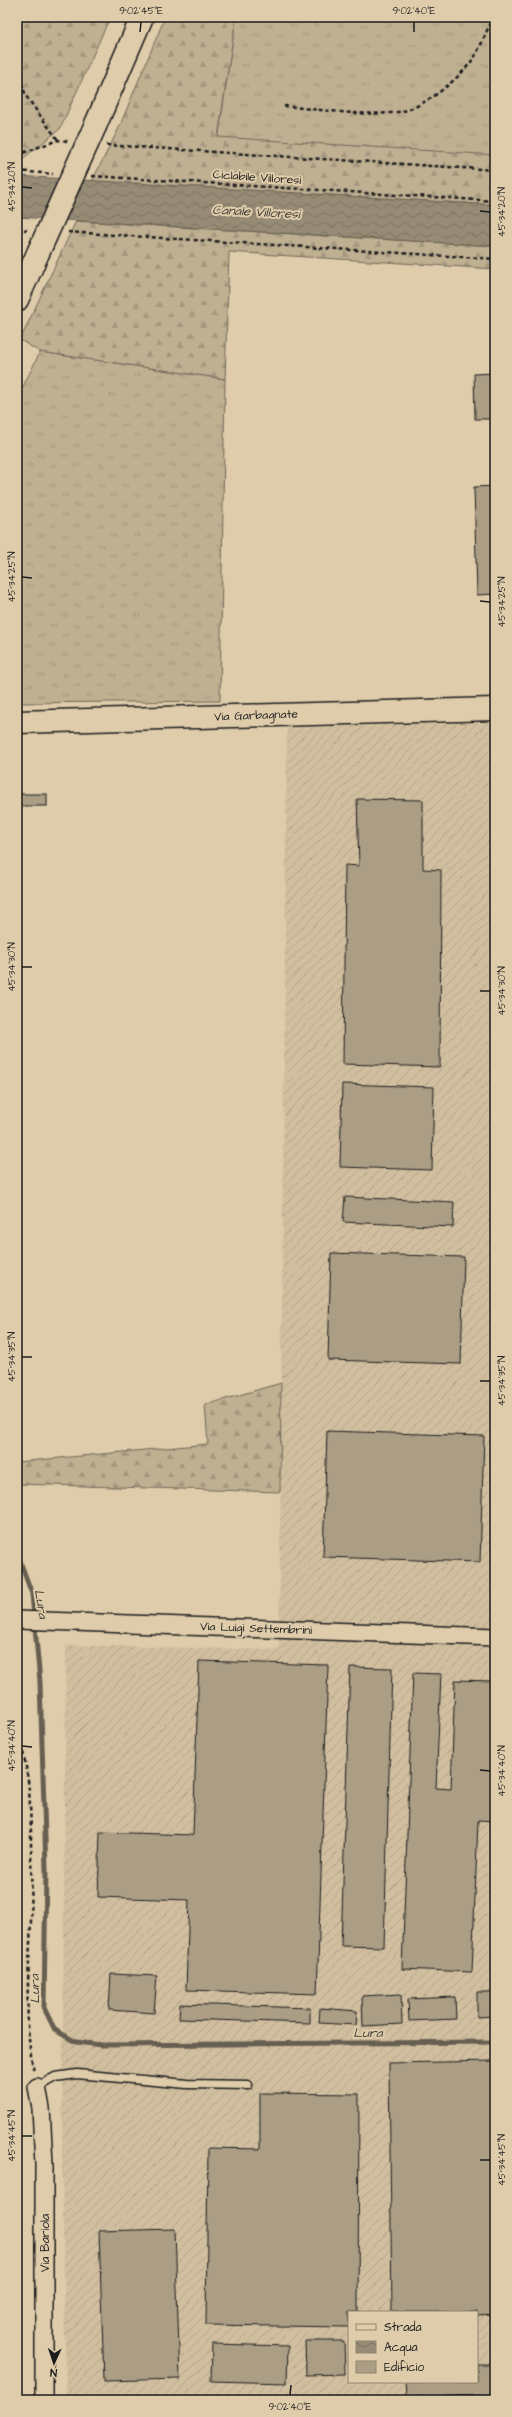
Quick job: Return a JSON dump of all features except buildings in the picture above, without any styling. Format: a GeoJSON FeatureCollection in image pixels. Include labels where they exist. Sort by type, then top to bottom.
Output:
{"type":"FeatureCollection","features":[{"type":"Feature","properties":{"kind":"street"},"geometry":{"type":"LineString","coordinates":[[17,300],[142,17]]}},
{"type":"Feature","properties":{"kind":"street","name":"Via Garbagnate"},"geometry":{"type":"LineString","coordinates":[[17,722],[495,709]]}},
{"type":"Feature","properties":{"kind":"street","name":"Via Luigi Settembrini"},"geometry":{"type":"LineString","coordinates":[[17,1620],[495,1638]]}},
{"type":"Feature","properties":{"kind":"street","name":"Via Bariola"},"geometry":{"type":"LineString","coordinates":[[37,2087],[41,2108],[44,2158],[44,2400]]}},
{"type":"Feature","properties":{"kind":"lane"},"geometry":{"type":"LineString","coordinates":[[37,2087],[55,2078],[77,2074],[187,2084],[248,2085]]}},
{"type":"Feature","properties":{"kind":"path"},"geometry":{"type":"LineString","coordinates":[[284,106],[355,112],[404,111],[430,99],[454,80],[475,57],[493,17]]}},
{"type":"Feature","properties":{"kind":"path"},"geometry":{"type":"LineString","coordinates":[[17,70],[26,96],[58,140]]}},
{"type":"Feature","properties":{"kind":"path"},"geometry":{"type":"LineString","coordinates":[[118,147],[495,170]]}},
{"type":"Feature","properties":{"kind":"path"},"geometry":{"type":"LineString","coordinates":[[17,171],[60,174]]}},
{"type":"Feature","properties":{"kind":"path","name":"Ciclabile Villoresi"},"geometry":{"type":"LineString","coordinates":[[84,176],[495,201]]}},
{"type":"Feature","properties":{"kind":"path"},"geometry":{"type":"LineString","coordinates":[[17,229],[33,230]]}},
{"type":"Feature","properties":{"kind":"path"},"geometry":{"type":"LineString","coordinates":[[65,232],[495,258]]}},
{"type":"Feature","properties":{"kind":"path"},"geometry":{"type":"LineString","coordinates":[[17,1732],[26,1756],[30,1784],[32,1898],[27,2038],[37,2087]]}},
{"type":"Feature","properties":{"kind":"shaded area"},"geometry":{"type":"Polygon","coordinates":[[[495,722],[495,2400],[66,2400],[62,2168],[66,1645],[279,1650],[287,728],[495,722]]]}},
{"type":"Feature","properties":{"kind":"green space"},"geometry":{"type":"Polygon","coordinates":[[[17,17],[110,17],[60,129],[20,161],[17,161],[17,17]]]}},
{"type":"Feature","properties":{"kind":"green space"},"geometry":{"type":"Polygon","coordinates":[[[165,17],[236,17],[218,137],[495,155],[495,205],[92,181],[118,130],[165,17]]]}},
{"type":"Feature","properties":{"kind":"green space"},"geometry":{"type":"Polygon","coordinates":[[[236,17],[495,17],[495,157],[218,140],[236,17]]]}},
{"type":"Feature","properties":{"kind":"green space"},"geometry":{"type":"Polygon","coordinates":[[[76,221],[495,246],[495,269],[229,252],[225,379],[40,352],[20,340],[76,221]]]}},
{"type":"Feature","properties":{"kind":"green space"},"geometry":{"type":"Polygon","coordinates":[[[40,352],[225,379],[220,701],[17,703],[17,399],[40,352]]]}},
{"type":"Feature","properties":{"kind":"green space"},"geometry":{"type":"Polygon","coordinates":[[[281,1383],[280,1492],[17,1484],[17,1462],[208,1444],[205,1405],[281,1383]]]}},
{"type":"Feature","properties":{"kind":"water","name":"Canale Villoresi"},"geometry":{"type":"Polygon","coordinates":[[[17,176],[495,205],[495,246],[17,217],[17,176]]]}},
{"type":"Feature","properties":{"kind":"waterway","name":"Lura"},"geometry":{"type":"LineString","coordinates":[[17,1553],[32,1594],[40,1682],[46,1869],[44,2008],[55,2030],[76,2042],[101,2045],[495,2042]]}}]}
